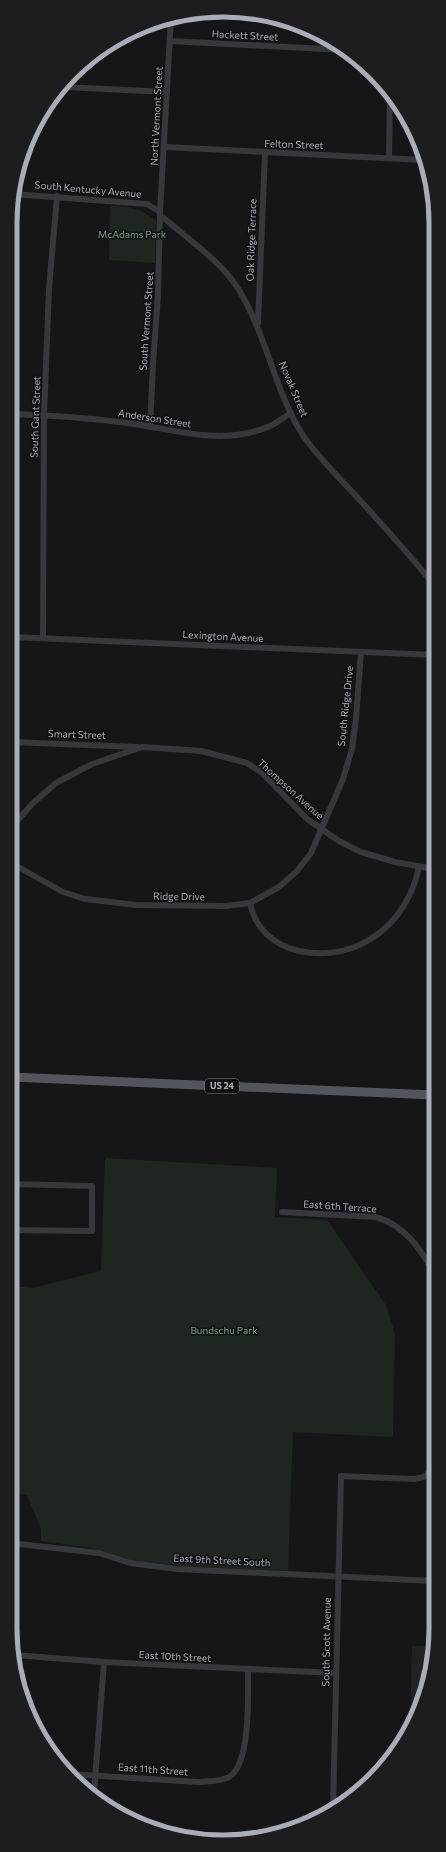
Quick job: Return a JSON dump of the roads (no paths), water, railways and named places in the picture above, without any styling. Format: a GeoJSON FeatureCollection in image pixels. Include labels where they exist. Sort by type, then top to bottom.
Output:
{"type":"FeatureCollection","features":[{"type":"Feature","properties":{"kind":"main road","name":"US 24"},"geometry":{"type":"LineString","coordinates":[[17,1077],[429,1095]]}},
{"type":"Feature","properties":{"kind":"street","name":"North Vermont Street"},"geometry":{"type":"LineString","coordinates":[[160,214],[171,24]]}},
{"type":"Feature","properties":{"kind":"street","name":"Hackett Street"},"geometry":{"type":"LineString","coordinates":[[170,41],[333,50]]}},
{"type":"Feature","properties":{"kind":"street"},"geometry":{"type":"LineString","coordinates":[[68,87],[167,92]]}},
{"type":"Feature","properties":{"kind":"street"},"geometry":{"type":"LineString","coordinates":[[389,158],[390,103]]}},
{"type":"Feature","properties":{"kind":"street","name":"Felton Street"},"geometry":{"type":"LineString","coordinates":[[164,147],[419,160]]}},
{"type":"Feature","properties":{"kind":"street","name":"Oak Ridge Terrace"},"geometry":{"type":"LineString","coordinates":[[258,327],[265,153]]}},
{"type":"Feature","properties":{"kind":"street","name":"South Kentucky Avenue"},"geometry":{"type":"LineString","coordinates":[[19,194],[147,204],[160,214]]}},
{"type":"Feature","properties":{"kind":"street","name":"South Gant Street"},"geometry":{"type":"LineString","coordinates":[[43,638],[44,415],[49,289],[57,196]]}},
{"type":"Feature","properties":{"kind":"street","name":"Novak Street"},"geometry":{"type":"LineString","coordinates":[[160,214],[216,264],[238,289],[258,327],[291,413],[316,453],[404,549],[429,579]]}},
{"type":"Feature","properties":{"kind":"street","name":"South Vermont Street"},"geometry":{"type":"LineString","coordinates":[[150,427],[158,295],[160,214]]}},
{"type":"Feature","properties":{"kind":"street","name":"Anderson Street"},"geometry":{"type":"LineString","coordinates":[[17,414],[44,415],[129,423],[193,435],[224,436],[248,434],[270,426],[291,413]]}},
{"type":"Feature","properties":{"kind":"street","name":"Lexington Avenue"},"geometry":{"type":"LineString","coordinates":[[17,637],[429,655]]}},
{"type":"Feature","properties":{"kind":"street","name":"South Ridge Drive"},"geometry":{"type":"LineString","coordinates":[[322,830],[343,779],[352,749],[361,652]]}},
{"type":"Feature","properties":{"kind":"street","name":"Smart Street"},"geometry":{"type":"LineString","coordinates":[[17,742],[142,747]]}},
{"type":"Feature","properties":{"kind":"street","name":"Thompson Avenue"},"geometry":{"type":"LineString","coordinates":[[17,821],[32,804],[56,783],[92,764],[142,747],[201,751],[247,763],[262,773],[294,807],[322,830],[361,852],[429,868]]}},
{"type":"Feature","properties":{"kind":"street","name":"Ridge Drive"},"geometry":{"type":"LineString","coordinates":[[17,866],[63,892],[85,899],[136,905],[227,906],[250,903],[279,887],[297,872],[311,853],[322,830]]}},
{"type":"Feature","properties":{"kind":"street"},"geometry":{"type":"LineString","coordinates":[[250,903],[252,912],[259,925],[277,943],[290,949],[309,953],[328,954],[343,952],[369,941],[394,920],[410,898],[419,867]]}},
{"type":"Feature","properties":{"kind":"street"},"geometry":{"type":"LineString","coordinates":[[17,1184],[92,1186],[92,1231],[17,1230]]}},
{"type":"Feature","properties":{"kind":"street","name":"East 6th Terrace"},"geometry":{"type":"LineString","coordinates":[[282,1212],[376,1217],[396,1225],[422,1251],[429,1264]]}},
{"type":"Feature","properties":{"kind":"street","name":"South Scott Avenue"},"geometry":{"type":"LineString","coordinates":[[333,1802],[337,1576],[341,1476],[416,1479],[429,1473]]}},
{"type":"Feature","properties":{"kind":"street","name":"East 9th Street South"},"geometry":{"type":"LineString","coordinates":[[17,1544],[99,1553],[130,1563],[177,1569],[429,1581]]}},
{"type":"Feature","properties":{"kind":"street","name":"East 10th Street"},"geometry":{"type":"LineString","coordinates":[[19,1655],[104,1662],[335,1673]]}},
{"type":"Feature","properties":{"kind":"street"},"geometry":{"type":"LineString","coordinates":[[94,1789],[104,1662]]}},
{"type":"Feature","properties":{"kind":"street","name":"East 11th Street"},"geometry":{"type":"LineString","coordinates":[[76,1774],[198,1782],[218,1781],[230,1777],[239,1766],[245,1744],[248,1670]]}},
{"type":"Feature","properties":{"kind":"park label","name":"McAdams Park"},"geometry":{"type":"Point","coordinates":[132,234]}},
{"type":"Feature","properties":{"kind":"park label","name":"Bundschu Park"},"geometry":{"type":"Point","coordinates":[224,1330]}}]}
